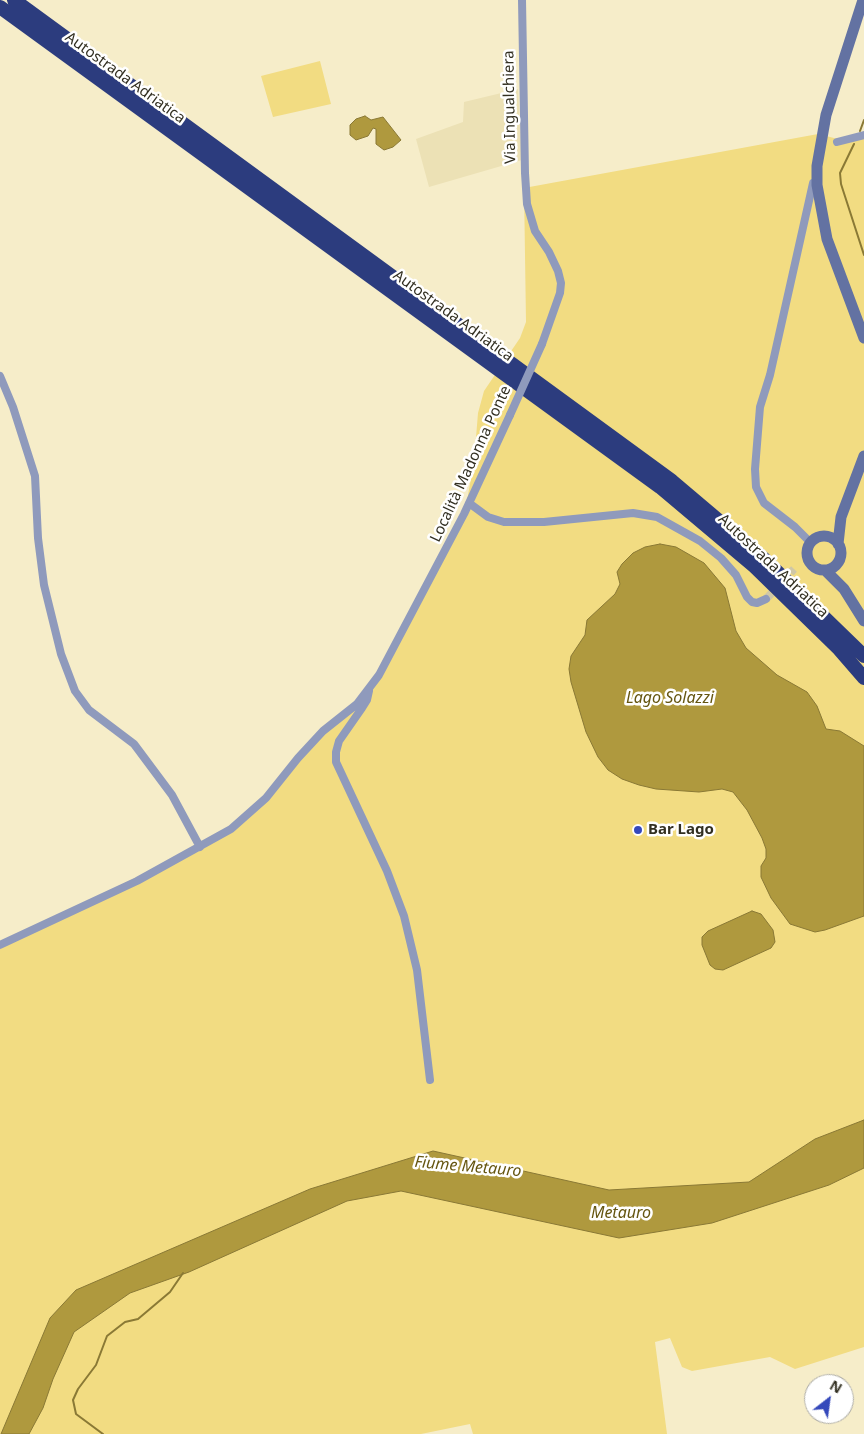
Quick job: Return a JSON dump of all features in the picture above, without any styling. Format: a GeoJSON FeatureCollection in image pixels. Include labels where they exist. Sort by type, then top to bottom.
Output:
{"type":"FeatureCollection","features":[{"type":"Feature","properties":{"kind":"highway","name":"Autostrada Adriatica"},"geometry":{"type":"LineString","coordinates":[[14,0],[672,481],[763,558],[864,656]]}},
{"type":"Feature","properties":{"kind":"highway","name":"Autostrada Adriatica"},"geometry":{"type":"LineString","coordinates":[[0,6],[660,487],[755,567],[838,648],[864,678]]}},
{"type":"Feature","properties":{"kind":"main road"},"geometry":{"type":"LineString","coordinates":[[863,0],[826,115],[817,166],[817,184],[828,239],[864,338]]}},
{"type":"Feature","properties":{"kind":"main road"},"geometry":{"type":"LineString","coordinates":[[838,544],[841,518],[864,456]]}},
{"type":"Feature","properties":{"kind":"main road"},"geometry":{"type":"LineString","coordinates":[[838,562],[832,568],[825,570],[816,568],[808,559],[808,550],[811,543],[824,537],[841,518]]}},
{"type":"Feature","properties":{"kind":"main road"},"geometry":{"type":"LineString","coordinates":[[824,537],[832,538],[838,544],[841,551],[838,562],[844,589]]}},
{"type":"Feature","properties":{"kind":"main road"},"geometry":{"type":"LineString","coordinates":[[825,570],[844,589],[864,621]]}},
{"type":"Feature","properties":{"kind":"street","name":"Via Ingualchiera"},"geometry":{"type":"LineString","coordinates":[[522,0],[525,173],[529,214]]}},
{"type":"Feature","properties":{"kind":"street"},"geometry":{"type":"LineString","coordinates":[[837,142],[864,135]]}},
{"type":"Feature","properties":{"kind":"street"},"geometry":{"type":"LineString","coordinates":[[811,543],[795,526],[764,503],[756,487],[755,469],[760,407],[770,375],[791,274],[812,192],[816,136]]}},
{"type":"Feature","properties":{"kind":"street","name":"Località Madonna Ponte"},"geometry":{"type":"LineString","coordinates":[[0,945],[113,893],[231,829],[266,798],[298,758],[324,731],[357,704],[369,691],[469,503],[542,344],[558,300],[561,283],[558,271],[535,231],[529,214]]}},
{"type":"Feature","properties":{"kind":"street"},"geometry":{"type":"LineString","coordinates":[[0,376],[13,407],[35,476],[38,548],[44,585],[61,654],[75,691],[89,710],[134,744],[172,795],[200,847]]}},
{"type":"Feature","properties":{"kind":"street"},"geometry":{"type":"LineString","coordinates":[[469,503],[488,517],[504,522],[544,522],[616,513],[643,513],[657,517],[700,541],[721,558],[736,575],[747,597],[752,602],[757,603],[766,598]]}},
{"type":"Feature","properties":{"kind":"street","name":"Località Madonna Ponte"},"geometry":{"type":"LineString","coordinates":[[369,691],[368,700],[339,741],[336,762],[387,871],[404,916],[417,970],[430,1080]]}},
{"type":"Feature","properties":{"kind":"shaded area"},"geometry":{"type":"Polygon","coordinates":[[[320,61],[331,104],[273,117],[261,76],[320,61]]]}},
{"type":"Feature","properties":{"kind":"shaded area"},"geometry":{"type":"Polygon","coordinates":[[[518,89],[522,160],[429,187],[416,139],[463,122],[464,102],[518,89]]]}},
{"type":"Feature","properties":{"kind":"shaded area"},"geometry":{"type":"Polygon","coordinates":[[[818,134],[842,140],[864,135],[864,1347],[795,1369],[770,1357],[692,1371],[682,1367],[670,1338],[655,1342],[667,1434],[473,1434],[470,1424],[421,1434],[0,1434],[0,944],[235,829],[295,760],[376,683],[466,506],[474,462],[478,413],[484,391],[520,338],[526,322],[524,188],[818,134]]]}},
{"type":"Feature","properties":{"kind":"water"},"geometry":{"type":"Polygon","coordinates":[[[365,116],[371,120],[383,117],[401,140],[393,147],[384,150],[376,144],[376,129],[373,128],[368,136],[356,140],[350,135],[350,125],[356,119],[365,116]]]}},
{"type":"Feature","properties":{"kind":"water","name":"Lago Solazzi"},"geometry":{"type":"Polygon","coordinates":[[[660,544],[676,547],[704,563],[725,588],[736,631],[746,648],[777,675],[807,692],[817,706],[826,729],[840,731],[864,746],[864,916],[815,932],[790,924],[771,898],[761,877],[761,866],[766,858],[766,849],[762,838],[747,810],[733,792],[722,789],[699,792],[656,789],[639,785],[622,779],[608,770],[598,757],[586,732],[571,682],[569,669],[571,656],[585,635],[587,620],[615,594],[620,584],[617,572],[622,564],[633,553],[645,547],[660,544]]]}},
{"type":"Feature","properties":{"kind":"water"},"geometry":{"type":"Polygon","coordinates":[[[752,911],[761,914],[773,930],[775,942],[771,948],[723,970],[715,969],[710,965],[702,945],[702,937],[708,931],[752,911]]]}},
{"type":"Feature","properties":{"kind":"water","name":"Metauro"},"geometry":{"type":"Polygon","coordinates":[[[864,1120],[864,1168],[829,1185],[712,1223],[619,1238],[401,1191],[347,1201],[189,1272],[130,1293],[74,1332],[53,1379],[43,1408],[29,1434],[1,1434],[50,1318],[76,1290],[310,1189],[433,1151],[609,1190],[749,1182],[815,1139],[864,1120]]]}},
{"type":"Feature","properties":{"kind":"waterway"},"geometry":{"type":"LineString","coordinates":[[860,131],[864,120]]}},
{"type":"Feature","properties":{"kind":"waterway"},"geometry":{"type":"LineString","coordinates":[[854,144],[840,173],[841,184],[864,255]]}},
{"type":"Feature","properties":{"kind":"waterway"},"geometry":{"type":"LineString","coordinates":[[103,1434],[76,1414],[73,1400],[78,1389],[96,1365],[107,1336],[125,1322],[138,1319],[170,1292],[183,1273]]}},
{"type":"Feature","properties":{"kind":"tunnel"},"geometry":{"type":"LineString","coordinates":[[766,599],[794,569]]}},
{"type":"Feature","properties":{"kind":"place","name":"Bar Lago"},"geometry":{"type":"Point","coordinates":[638,830]}},
{"type":"Feature","properties":{"kind":"water label","name":"Fiume Metauro"},"geometry":{"type":"Point","coordinates":[468,1167]}}]}
